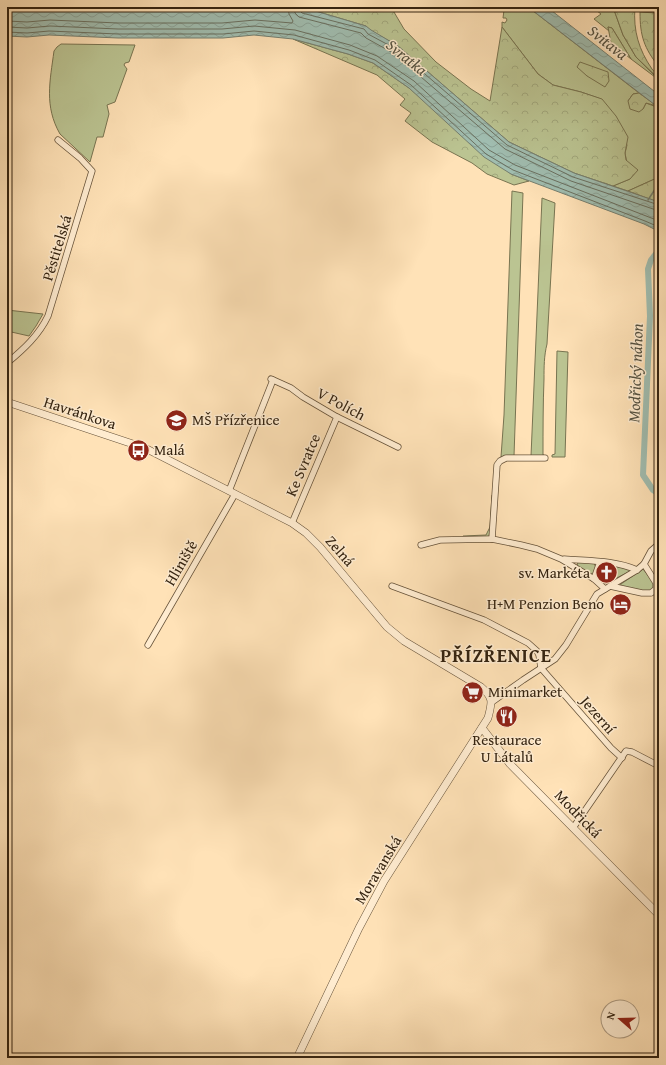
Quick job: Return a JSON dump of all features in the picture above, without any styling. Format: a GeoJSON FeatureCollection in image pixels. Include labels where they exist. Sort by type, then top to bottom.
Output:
{"type":"FeatureCollection","features":[{"type":"Feature","properties":{"kind":"street","name":"Pěstitelská"},"geometry":{"type":"LineString","coordinates":[[7,363],[37,335],[48,316],[92,171],[80,158],[58,140]]}},
{"type":"Feature","properties":{"kind":"street","name":"V Polích"},"geometry":{"type":"LineString","coordinates":[[232,492],[272,380],[291,388],[303,397],[337,417],[398,447]]}},
{"type":"Feature","properties":{"kind":"street","name":"Havránkova"},"geometry":{"type":"LineString","coordinates":[[7,402],[145,448]]}},
{"type":"Feature","properties":{"kind":"street","name":"Ke Svratce"},"geometry":{"type":"LineString","coordinates":[[292,523],[337,417]]}},
{"type":"Feature","properties":{"kind":"street","name":"Zelná"},"geometry":{"type":"LineString","coordinates":[[145,448],[292,523],[306,533],[320,547],[387,627],[404,641],[481,687],[488,692],[492,702]]}},
{"type":"Feature","properties":{"kind":"street"},"geometry":{"type":"LineString","coordinates":[[492,539],[497,465],[500,461],[506,458],[545,458]]}},
{"type":"Feature","properties":{"kind":"street","name":"Hliniště"},"geometry":{"type":"LineString","coordinates":[[148,644],[232,492]]}},
{"type":"Feature","properties":{"kind":"street"},"geometry":{"type":"LineString","coordinates":[[421,545],[440,540],[492,539],[537,549],[561,559],[594,580],[605,589]]}},
{"type":"Feature","properties":{"kind":"street"},"geometry":{"type":"LineString","coordinates":[[492,702],[557,657],[597,594],[637,570],[644,564],[651,552],[659,544]]}},
{"type":"Feature","properties":{"kind":"street"},"geometry":{"type":"LineString","coordinates":[[561,559],[600,562],[630,567],[637,570]]}},
{"type":"Feature","properties":{"kind":"street"},"geometry":{"type":"LineString","coordinates":[[594,580],[600,562]]}},
{"type":"Feature","properties":{"kind":"street"},"geometry":{"type":"LineString","coordinates":[[610,586],[642,593],[651,593],[656,589],[656,583],[644,564]]}},
{"type":"Feature","properties":{"kind":"street"},"geometry":{"type":"LineString","coordinates":[[392,586],[484,620],[528,643],[537,651],[541,668]]}},
{"type":"Feature","properties":{"kind":"street","name":"Jezerní"},"geometry":{"type":"LineString","coordinates":[[541,668],[611,748],[622,758]]}},
{"type":"Feature","properties":{"kind":"street","name":"Moravanská"},"geometry":{"type":"LineString","coordinates":[[297,1058],[359,928],[384,881],[482,728],[488,718],[492,702]]}},
{"type":"Feature","properties":{"kind":"street","name":"Modřická"},"geometry":{"type":"LineString","coordinates":[[482,728],[510,764],[659,915]]}},
{"type":"Feature","properties":{"kind":"street"},"geometry":{"type":"LineString","coordinates":[[573,828],[626,751],[632,752],[659,766]]}},
{"type":"Feature","properties":{"kind":"green space"},"geometry":{"type":"Polygon","coordinates":[[[7,7],[85,7],[7,9],[7,7]]]}},
{"type":"Feature","properties":{"kind":"green space"},"geometry":{"type":"Polygon","coordinates":[[[168,7],[244,7],[207,9],[168,7]]]}},
{"type":"Feature","properties":{"kind":"green space"},"geometry":{"type":"Polygon","coordinates":[[[289,7],[391,7],[404,29],[436,62],[471,89],[490,101],[502,27],[538,74],[553,85],[602,99],[616,116],[628,137],[625,153],[626,160],[638,170],[630,179],[613,186],[574,173],[509,142],[398,46],[370,30],[366,26],[312,10],[289,7]]]}},
{"type":"Feature","properties":{"kind":"green space"},"geometry":{"type":"Polygon","coordinates":[[[503,7],[528,7],[639,93],[633,94],[628,101],[643,109],[646,103],[659,108],[659,177],[628,191],[613,186],[630,179],[625,153],[627,145],[601,99],[553,85],[538,74],[502,27],[502,22],[505,23],[507,20],[506,18],[503,18],[503,7]]]}},
{"type":"Feature","properties":{"kind":"green space"},"geometry":{"type":"Polygon","coordinates":[[[592,7],[613,7],[623,35],[636,57],[659,80],[631,59],[612,28],[608,27],[609,31],[594,19],[601,14],[592,7]]]}},
{"type":"Feature","properties":{"kind":"green space"},"geometry":{"type":"Polygon","coordinates":[[[613,7],[635,7],[636,32],[640,47],[647,62],[659,75],[659,79],[636,57],[623,35],[613,7]]]}},
{"type":"Feature","properties":{"kind":"green space"},"geometry":{"type":"Polygon","coordinates":[[[641,7],[659,7],[656,13],[640,12],[641,7]]]}},
{"type":"Feature","properties":{"kind":"green space"},"geometry":{"type":"Polygon","coordinates":[[[640,12],[656,13],[656,32],[659,38],[659,67],[646,48],[642,35],[640,12]]]}},
{"type":"Feature","properties":{"kind":"green space"},"geometry":{"type":"Polygon","coordinates":[[[608,27],[612,28],[631,59],[611,43],[608,27]]]}},
{"type":"Feature","properties":{"kind":"green space"},"geometry":{"type":"Polygon","coordinates":[[[293,39],[348,54],[373,63],[409,88],[511,174],[529,181],[514,185],[487,174],[472,163],[432,142],[405,121],[411,113],[400,105],[405,99],[377,75],[293,39]]]}},
{"type":"Feature","properties":{"kind":"green space"},"geometry":{"type":"Polygon","coordinates":[[[61,44],[135,45],[129,62],[125,63],[124,65],[127,69],[115,102],[107,105],[109,114],[103,137],[97,137],[90,162],[60,134],[52,113],[50,103],[51,73],[54,51],[61,44]]]}},
{"type":"Feature","properties":{"kind":"green space"},"geometry":{"type":"Polygon","coordinates":[[[580,62],[608,72],[609,81],[605,87],[587,76],[577,67],[580,62]]]}},
{"type":"Feature","properties":{"kind":"green space"},"geometry":{"type":"Polygon","coordinates":[[[639,93],[657,106],[646,103],[643,109],[639,112],[630,109],[628,101],[633,94],[639,93]]]}},
{"type":"Feature","properties":{"kind":"green space"},"geometry":{"type":"Polygon","coordinates":[[[659,177],[659,193],[655,201],[628,191],[659,177]]]}},
{"type":"Feature","properties":{"kind":"green space"},"geometry":{"type":"Polygon","coordinates":[[[512,191],[523,193],[514,456],[501,457],[504,415],[512,191]]]}},
{"type":"Feature","properties":{"kind":"green space"},"geometry":{"type":"Polygon","coordinates":[[[542,198],[555,203],[547,344],[544,366],[544,457],[531,456],[542,198]]]}},
{"type":"Feature","properties":{"kind":"green space"},"geometry":{"type":"Polygon","coordinates":[[[7,310],[43,314],[29,336],[7,331],[7,310]]]}},
{"type":"Feature","properties":{"kind":"green space"},"geometry":{"type":"Polygon","coordinates":[[[557,351],[568,352],[565,457],[552,457],[552,455],[555,454],[557,351]]]}},
{"type":"Feature","properties":{"kind":"green space"},"geometry":{"type":"Polygon","coordinates":[[[492,495],[494,496],[489,537],[463,537],[486,535],[490,527],[492,495]]]}},
{"type":"Feature","properties":{"kind":"green space"},"geometry":{"type":"Polygon","coordinates":[[[578,562],[594,563],[596,568],[593,575],[577,566],[578,562]]]}},
{"type":"Feature","properties":{"kind":"green space"},"geometry":{"type":"Polygon","coordinates":[[[604,564],[630,569],[631,571],[604,584],[597,578],[601,566],[604,564]]]}},
{"type":"Feature","properties":{"kind":"green space"},"geometry":{"type":"Polygon","coordinates":[[[643,569],[654,583],[654,588],[648,592],[620,586],[621,584],[643,569]]]}},
{"type":"Feature","properties":{"kind":"water","name":"Svratka"},"geometry":{"type":"Polygon","coordinates":[[[168,7],[207,9],[289,7],[312,10],[366,26],[398,46],[509,142],[574,173],[659,202],[659,234],[658,231],[644,224],[511,174],[484,157],[409,88],[373,63],[348,54],[293,39],[254,35],[223,38],[118,38],[49,35],[27,37],[7,36],[7,9],[168,7]]]}},
{"type":"Feature","properties":{"kind":"water"},"geometry":{"type":"Polygon","coordinates":[[[528,7],[547,7],[659,95],[659,108],[528,7]]]}},
{"type":"Feature","properties":{"kind":"waterway"},"geometry":{"type":"LineString","coordinates":[[648,200],[659,183]]}},
{"type":"Feature","properties":{"kind":"waterway","name":"Modřický náhon"},"geometry":{"type":"LineString","coordinates":[[659,250],[651,260],[648,269],[650,316],[643,475],[653,490],[659,494]]}},
{"type":"Feature","properties":{"kind":"place","name":"MŠ Přízřenice"},"geometry":{"type":"Point","coordinates":[176,420]}},
{"type":"Feature","properties":{"kind":"place","name":"Malá"},"geometry":{"type":"Point","coordinates":[138,450]}},
{"type":"Feature","properties":{"kind":"place","name":"sv. Markéta"},"geometry":{"type":"Point","coordinates":[606,573]}},
{"type":"Feature","properties":{"kind":"place","name":"H+M Penzion Beno"},"geometry":{"type":"Point","coordinates":[620,604]}},
{"type":"Feature","properties":{"kind":"place","name":"Minimarket"},"geometry":{"type":"Point","coordinates":[473,692]}},
{"type":"Feature","properties":{"kind":"place","name":"Restaurace U Látalů"},"geometry":{"type":"Point","coordinates":[507,717]}},
{"type":"Feature","properties":{"kind":"district","name":"PŘÍZŘENICE"},"geometry":{"type":"Point","coordinates":[496,655]}},
{"type":"Feature","properties":{"kind":"water label","name":"Svitava"},"geometry":{"type":"Point","coordinates":[608,42]}}]}
